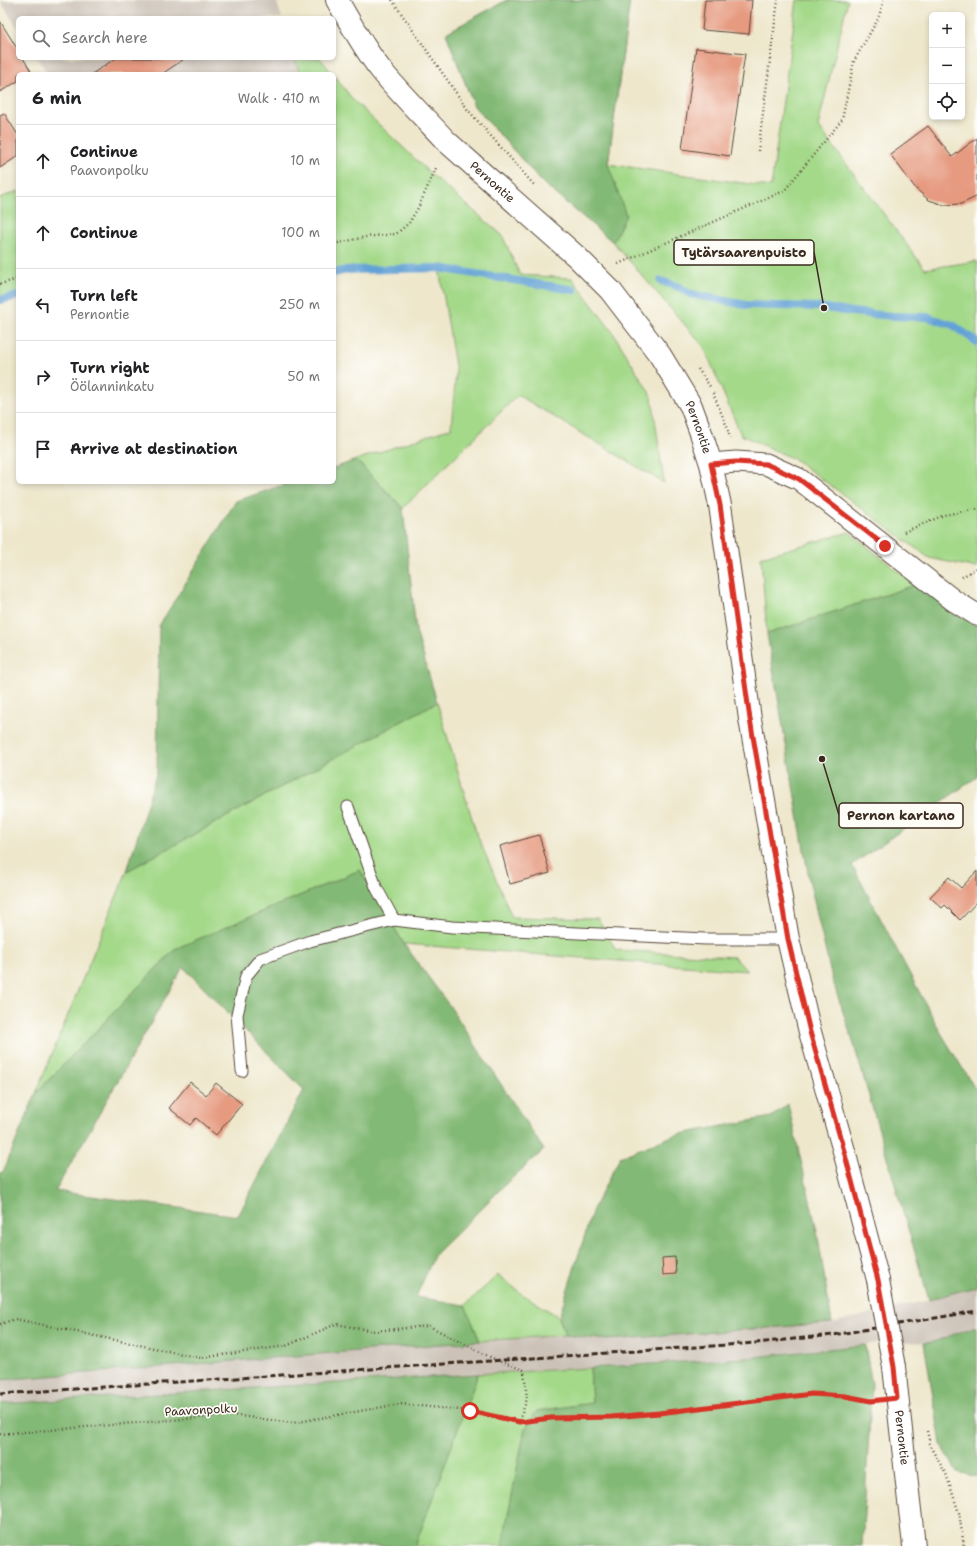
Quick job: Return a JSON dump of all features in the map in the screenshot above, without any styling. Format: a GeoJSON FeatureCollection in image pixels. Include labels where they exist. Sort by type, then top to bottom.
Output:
{"type":"FeatureCollection","features":[{"type":"Feature","properties":{"kind":"street","name":"Pernontie"},"geometry":{"type":"LineString","coordinates":[[337,0],[358,37],[381,70],[446,141],[577,258],[610,290],[660,355],[691,406],[711,464],[720,505],[750,719],[788,939],[810,1032],[844,1151],[878,1280],[894,1367],[914,1546]]}},
{"type":"Feature","properties":{"kind":"street"},"geometry":{"type":"LineString","coordinates":[[711,464],[736,462],[766,464],[799,479],[953,600],[977,615]]}},
{"type":"Feature","properties":{"kind":"lane"},"geometry":{"type":"LineString","coordinates":[[348,807],[376,887],[394,920]]}},
{"type":"Feature","properties":{"kind":"lane"},"geometry":{"type":"LineString","coordinates":[[242,1071],[237,1015],[246,976],[260,960],[310,942],[394,920],[452,928],[706,939],[788,939]]}},
{"type":"Feature","properties":{"kind":"path"},"geometry":{"type":"LineString","coordinates":[[758,151],[778,0]]}},
{"type":"Feature","properties":{"kind":"path"},"geometry":{"type":"LineString","coordinates":[[615,265],[784,191],[842,120],[854,61],[878,19],[884,0]]}},
{"type":"Feature","properties":{"kind":"path"},"geometry":{"type":"LineString","coordinates":[[336,244],[365,237],[396,234],[404,227],[418,208],[434,176],[446,141]]}},
{"type":"Feature","properties":{"kind":"path"},"geometry":{"type":"LineString","coordinates":[[0,284],[16,280]]}},
{"type":"Feature","properties":{"kind":"path"},"geometry":{"type":"LineString","coordinates":[[885,546],[898,535],[944,514],[977,509]]}},
{"type":"Feature","properties":{"kind":"path"},"geometry":{"type":"LineString","coordinates":[[0,1324],[15,1319],[201,1358],[286,1346],[336,1324],[374,1331],[429,1326],[498,1361],[524,1370],[527,1399],[520,1422]]}},
{"type":"Feature","properties":{"kind":"path","name":"Paavonpolku"},"geometry":{"type":"LineString","coordinates":[[0,1434],[233,1415],[292,1423],[400,1404],[470,1411],[520,1422],[551,1418],[611,1417],[659,1413],[812,1394],[845,1396],[871,1401],[897,1398]]}},
{"type":"Feature","properties":{"kind":"path"},"geometry":{"type":"LineString","coordinates":[[926,1425],[931,1448],[946,1474],[959,1513],[964,1546]]}},
{"type":"Feature","properties":{"kind":"shaded area"},"geometry":{"type":"Polygon","coordinates":[[[276,0],[281,16],[16,16],[16,25],[0,1],[276,0]]]}},
{"type":"Feature","properties":{"kind":"shaded area"},"geometry":{"type":"Polygon","coordinates":[[[38,60],[296,60],[299,72],[47,72],[38,60]]]}},
{"type":"Feature","properties":{"kind":"shaded area"},"geometry":{"type":"Polygon","coordinates":[[[977,1287],[977,1327],[934,1342],[870,1344],[745,1358],[0,1404],[0,1380],[565,1335],[608,1340],[832,1323],[977,1287]]]}},
{"type":"Feature","properties":{"kind":"green space"},"geometry":{"type":"Polygon","coordinates":[[[507,0],[630,0],[608,164],[771,187],[797,0],[848,0],[818,126],[925,269],[977,261],[977,568],[929,558],[796,460],[741,435],[704,347],[613,242],[543,183],[474,106],[446,33],[507,0]]]}},
{"type":"Feature","properties":{"kind":"green space"},"geometry":{"type":"Polygon","coordinates":[[[507,0],[630,0],[608,164],[626,215],[613,242],[543,183],[474,106],[446,33],[507,0]]]}},
{"type":"Feature","properties":{"kind":"green space"},"geometry":{"type":"Polygon","coordinates":[[[296,60],[322,60],[331,72],[299,72],[296,60]]]}},
{"type":"Feature","properties":{"kind":"green space"},"geometry":{"type":"Polygon","coordinates":[[[336,78],[353,100],[433,176],[502,235],[520,275],[572,278],[612,331],[652,397],[664,483],[518,395],[403,508],[356,460],[451,428],[456,372],[439,268],[346,270],[336,272],[336,78]]]}},
{"type":"Feature","properties":{"kind":"green space"},"geometry":{"type":"Polygon","coordinates":[[[16,192],[16,296],[0,300],[0,198],[16,192]]]}},
{"type":"Feature","properties":{"kind":"green space"},"geometry":{"type":"Polygon","coordinates":[[[356,460],[403,508],[416,631],[437,702],[127,871],[157,771],[159,626],[236,501],[286,484],[336,484],[336,467],[356,460]]]}},
{"type":"Feature","properties":{"kind":"green space"},"geometry":{"type":"Polygon","coordinates":[[[849,532],[915,585],[767,634],[761,557],[849,532]]]}},
{"type":"Feature","properties":{"kind":"green space"},"geometry":{"type":"Polygon","coordinates":[[[915,585],[977,626],[977,777],[852,865],[941,1033],[977,1092],[977,1287],[929,1300],[854,1045],[832,979],[809,879],[767,634],[915,585]]]}},
{"type":"Feature","properties":{"kind":"green space"},"geometry":{"type":"Polygon","coordinates":[[[437,702],[476,832],[512,917],[598,919],[616,950],[734,957],[747,971],[404,944],[360,870],[175,949],[36,1093],[127,871],[437,702]]]}},
{"type":"Feature","properties":{"kind":"green space"},"geometry":{"type":"Polygon","coordinates":[[[360,870],[404,944],[451,1008],[544,1150],[511,1179],[435,1254],[416,1297],[465,1305],[480,1341],[0,1380],[0,1173],[3,1172],[36,1093],[175,949],[360,870]],[[183,967],[55,1191],[238,1216],[304,1090],[183,967]]]}},
{"type":"Feature","properties":{"kind":"green space"},"geometry":{"type":"Polygon","coordinates":[[[788,1104],[817,1231],[832,1323],[608,1340],[565,1335],[559,1317],[593,1209],[620,1157],[675,1135],[771,1117],[788,1104]]]}},
{"type":"Feature","properties":{"kind":"green space"},"geometry":{"type":"Polygon","coordinates":[[[498,1275],[522,1294],[559,1317],[565,1335],[480,1341],[465,1305],[498,1275]]]}},
{"type":"Feature","properties":{"kind":"green space"},"geometry":{"type":"Polygon","coordinates":[[[977,1327],[977,1477],[957,1472],[941,1444],[924,1343],[934,1342],[977,1327]]]}},
{"type":"Feature","properties":{"kind":"green space"},"geometry":{"type":"Polygon","coordinates":[[[865,1345],[872,1384],[862,1546],[502,1546],[525,1429],[537,1411],[592,1403],[590,1368],[745,1358],[865,1345]]]}},
{"type":"Feature","properties":{"kind":"green space"},"geometry":{"type":"Polygon","coordinates":[[[590,1368],[592,1403],[537,1411],[525,1429],[502,1546],[415,1546],[478,1374],[590,1368]]]}},
{"type":"Feature","properties":{"kind":"green space"},"geometry":{"type":"Polygon","coordinates":[[[478,1374],[415,1546],[0,1546],[0,1404],[478,1374]]]}},
{"type":"Feature","properties":{"kind":"building"},"geometry":{"type":"Polygon","coordinates":[[[705,0],[752,0],[749,34],[702,30],[705,0]]]}},
{"type":"Feature","properties":{"kind":"building"},"geometry":{"type":"Polygon","coordinates":[[[0,21],[16,47],[16,60],[24,60],[31,72],[16,72],[16,82],[0,92],[0,21]]]}},
{"type":"Feature","properties":{"kind":"building"},"geometry":{"type":"Polygon","coordinates":[[[696,48],[745,54],[730,156],[682,149],[696,48]]]}},
{"type":"Feature","properties":{"kind":"building"},"geometry":{"type":"Polygon","coordinates":[[[113,60],[183,60],[165,72],[95,72],[113,60]]]}},
{"type":"Feature","properties":{"kind":"building"},"geometry":{"type":"Polygon","coordinates":[[[4,113],[16,132],[16,157],[0,168],[0,115],[4,113]]]}},
{"type":"Feature","properties":{"kind":"building"},"geometry":{"type":"Polygon","coordinates":[[[928,126],[952,157],[977,138],[976,197],[961,204],[944,205],[929,200],[916,189],[890,154],[928,126]]]}},
{"type":"Feature","properties":{"kind":"building"},"geometry":{"type":"Polygon","coordinates":[[[539,835],[550,873],[510,884],[500,846],[539,835]]]}},
{"type":"Feature","properties":{"kind":"building"},"geometry":{"type":"Polygon","coordinates":[[[977,871],[977,902],[960,920],[945,905],[942,908],[930,897],[949,877],[961,888],[977,871]]]}},
{"type":"Feature","properties":{"kind":"building"},"geometry":{"type":"Polygon","coordinates":[[[190,1082],[206,1095],[216,1083],[242,1104],[216,1135],[196,1118],[190,1125],[169,1108],[190,1082]]]}},
{"type":"Feature","properties":{"kind":"building"},"geometry":{"type":"Polygon","coordinates":[[[675,1257],[676,1274],[663,1275],[662,1258],[675,1257]]]}},
{"type":"Feature","properties":{"kind":"waterway"},"geometry":{"type":"LineString","coordinates":[[336,272],[346,270],[439,268],[574,290]]}},
{"type":"Feature","properties":{"kind":"waterway"},"geometry":{"type":"LineString","coordinates":[[661,281],[679,287],[690,294],[746,305],[819,307],[892,316],[927,317],[953,325],[977,342]]}},
{"type":"Feature","properties":{"kind":"waterway"},"geometry":{"type":"LineString","coordinates":[[0,300],[16,296]]}},
{"type":"Feature","properties":{"kind":"railway"},"geometry":{"type":"LineString","coordinates":[[0,1394],[756,1343],[833,1335],[977,1311]]}},
{"type":"Feature","properties":{"kind":"place","name":"Tytärsaarenpuisto"},"geometry":{"type":"Point","coordinates":[824,308]}},
{"type":"Feature","properties":{"kind":"place","name":"Pernon kartano"},"geometry":{"type":"Point","coordinates":[822,759]}},
{"type":"Feature","properties":{"kind":"route"},"geometry":{"type":"LineString","coordinates":[[470,1411],[520,1422],[551,1418],[611,1417],[659,1413],[696,1407],[812,1394],[845,1396],[871,1401],[897,1398],[894,1367],[878,1280],[844,1151],[810,1032],[788,939],[750,719],[720,505],[711,464],[736,462],[766,464],[799,479],[885,546]]}}]}
